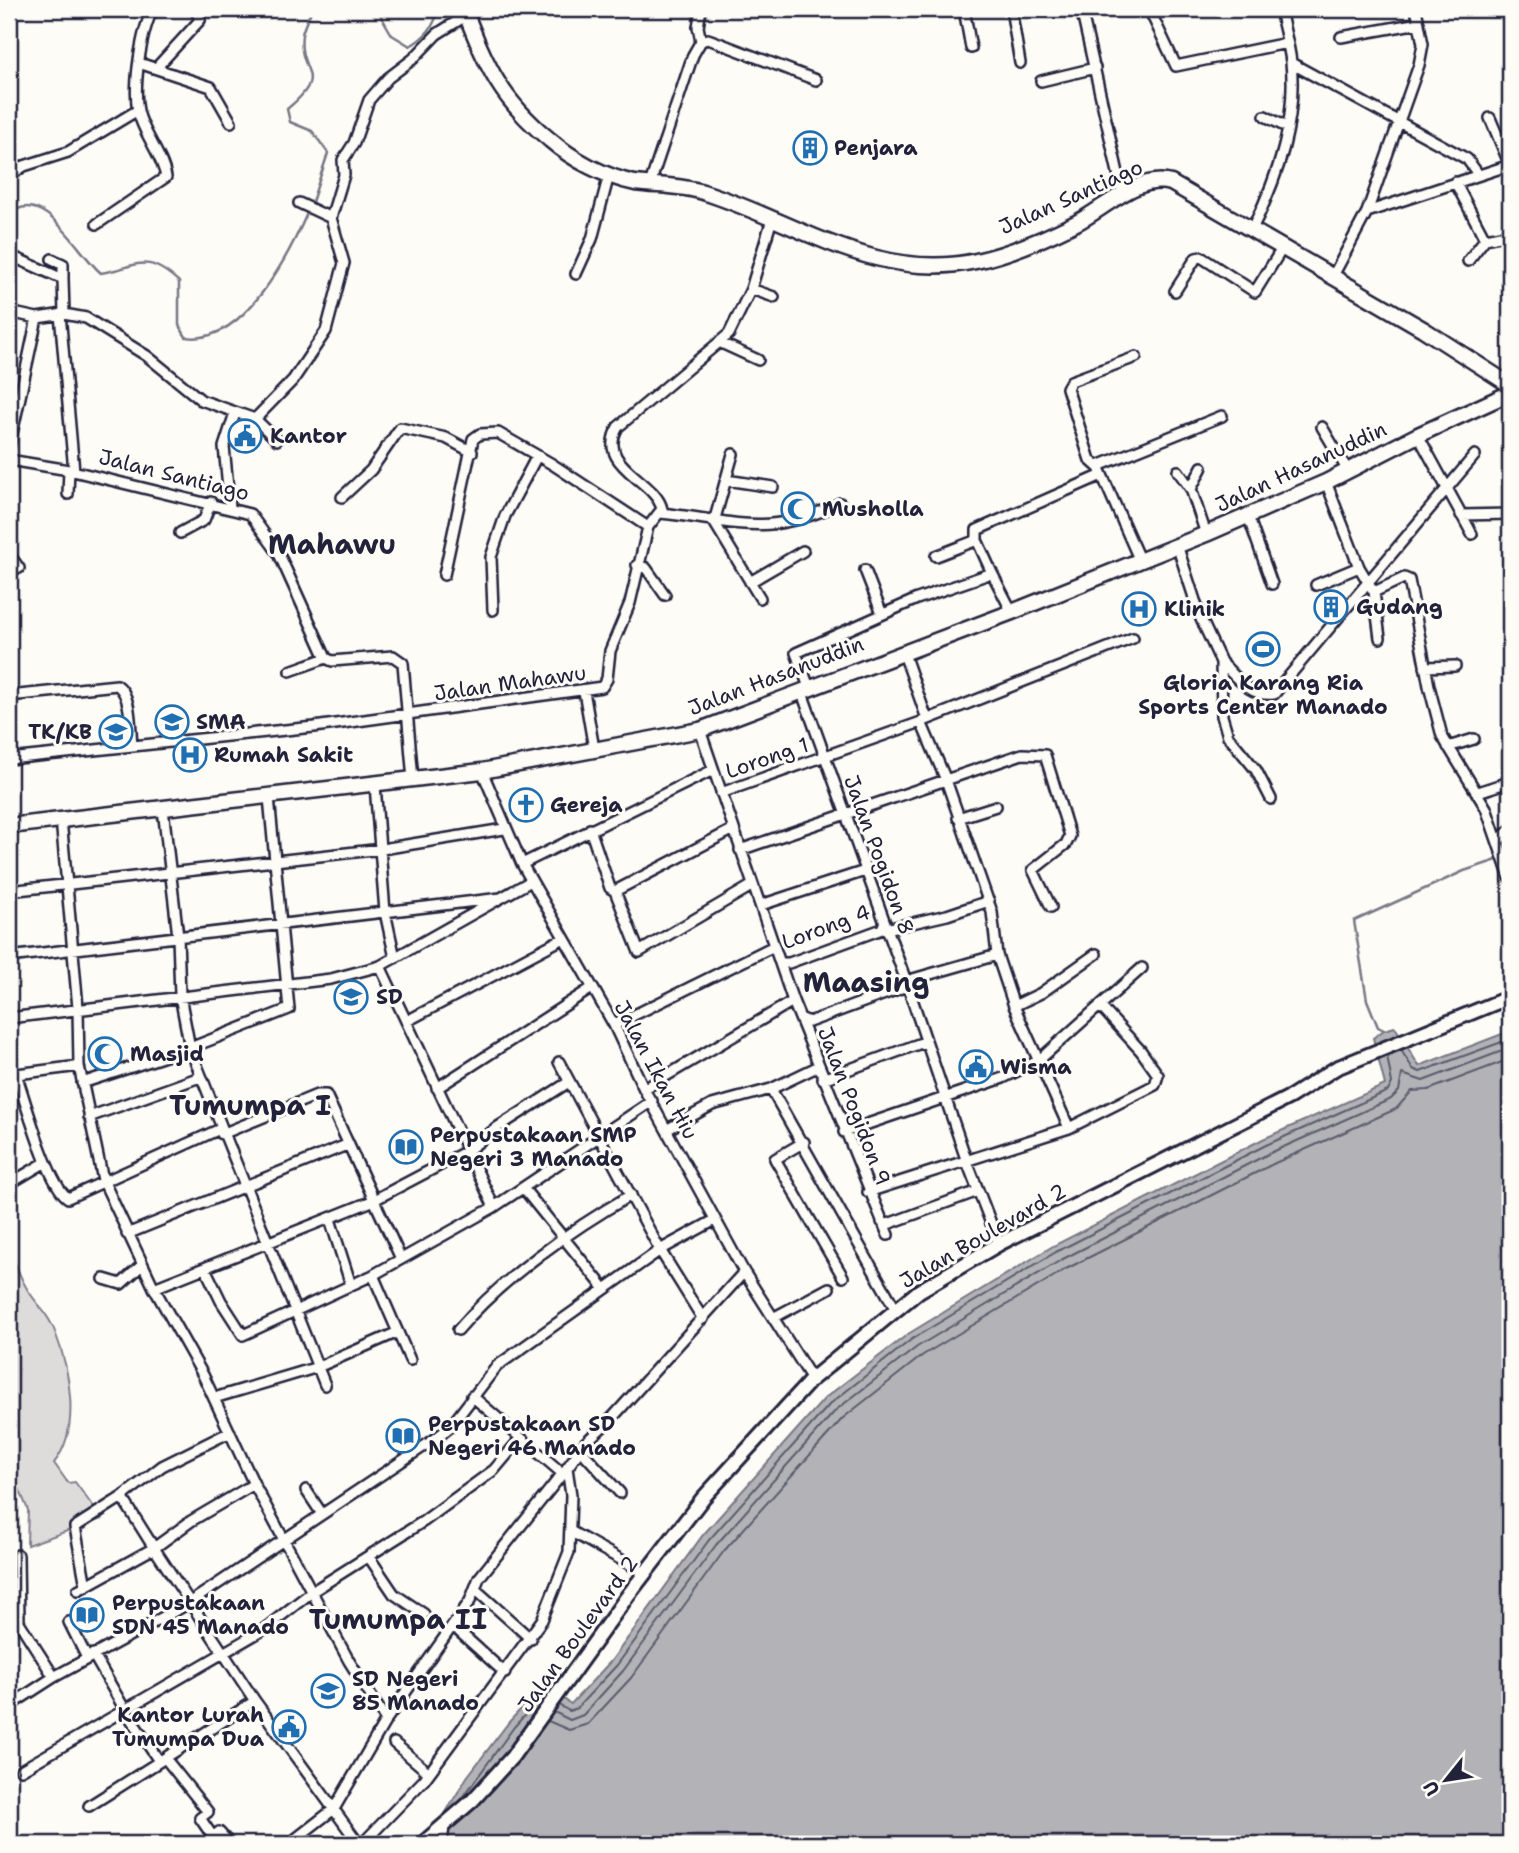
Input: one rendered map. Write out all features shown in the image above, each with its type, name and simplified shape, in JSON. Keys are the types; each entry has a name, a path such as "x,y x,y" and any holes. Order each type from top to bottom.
{"highway":[{"name":"Jalan Santiago","path":"466,12 490,74 503,94 551,141 609,175 703,192 868,258 955,264 978,260 1074,224 1122,195 1152,181 1171,183 1332,276 1510,385"},
{"name":"Jalan Hasanuddin","path":"9,826 482,771 700,730 804,688 1012,612 1206,534 1326,482 1418,435 1510,393"}],"main road":[{"name":"Jalan Boulevard 2","path":"422,1844 437,1840 444,1826 473,1800 512,1757 645,1573 703,1498 812,1378 919,1291 999,1244 1290,1097 1336,1068 1510,996"}],"street":[{"path":"97,224 166,177 138,110 139,63 145,31 153,9"},
{"path":"157,67 201,19 195,9"},
{"path":"701,9 698,27 701,41"},
{"path":"964,9 971,48"},
{"path":"1011,9 1020,63"},
{"path":"1081,9 1122,195"},
{"path":"1149,9 1176,66 1287,43"},
{"path":"1252,229 1278,174 1288,128 1291,63 1280,9"},
{"path":"1332,276 1367,212 1419,65 1423,44 1416,9"},
{"path":"255,419 293,380 327,331 345,263 331,218 344,175 343,160 354,143 369,100 388,78 466,12"},
{"path":"1341,37 1419,23"},
{"path":"701,41 719,43 816,80"},
{"path":"650,184 696,47 701,41"},
{"path":"139,63 157,67 214,89 230,122"},
{"path":"1291,63 1467,159 1478,174"},
{"path":"1041,81 1095,68"},
{"path":"9,176 24,166 68,152 138,110"},
{"path":"1265,116 1288,128"},
{"path":"1367,212 1510,165 1490,118"},
{"path":"576,274 592,239 609,175"},
{"path":"1455,182 1485,239"},
{"path":"306,206 331,218"},
{"path":"772,219 751,289 737,320 721,343 618,427 613,437 617,457 658,499 661,513 714,522 776,525 807,519 840,503"},
{"path":"1468,261 1485,239 1510,234"},
{"path":"1175,291 1196,258 1201,257 1255,292 1283,247"},
{"path":"9,256 41,272 63,279"},
{"path":"52,259 62,262 62,314 72,470 68,494"},
{"path":"751,289 774,297"},
{"path":"9,312 37,318 62,314 93,322 147,356 201,400 255,419 277,440"},
{"path":"9,448 37,318"},
{"path":"721,343 758,360"},
{"path":"1136,357 1067,385 1090,460 1100,470 1139,559"},
{"path":"229,507 224,447 235,413"},
{"path":"1012,612 977,540 976,532 1100,470 1222,416"},
{"path":"1322,427 1348,471"},
{"path":"342,497 371,470 400,428 446,438 472,452"},
{"path":"444,575 475,436 495,432 648,527"},
{"path":"1418,435 1472,534"},
{"path":"733,453 714,522 760,598"},
{"path":"1177,545 1201,619 1221,662 1248,690 1264,695 1274,694 1475,455"},
{"path":"493,610 491,557 505,516 537,456"},
{"name":"Jalan Santiago","path":"9,460 72,470 211,502 253,516 279,554 326,658"},
{"path":"1191,489 1202,467"},
{"path":"1178,471 1191,489 1206,534"},
{"path":"726,480 773,487"},
{"path":"1326,482 1359,567 1374,592 1380,638"},
{"path":"180,533 204,520 211,502"},
{"name":"Jalan Mahawu","path":"408,715 601,687 606,682 610,651 630,603 648,527 661,513"},
{"path":"1461,515 1510,514"},
{"path":"1248,516 1272,584"},
{"path":"936,556 977,540"},
{"path":"750,582 803,551"},
{"path":"9,554 19,568"},
{"path":"637,565 649,571 666,595"},
{"path":"1316,585 1359,567"},
{"path":"865,570 882,614 992,573"},
{"path":"1374,592 1404,578 1409,580 1425,667 1442,736 1478,792 1510,878"},
{"name":"Jalan Pogidon 8","path":"882,614 796,653 825,757 906,981 965,1158 999,1244"},
{"name":"Lorong 1","path":"721,793 924,720 1133,638"},
{"path":"903,651 924,720 989,901 998,944 997,955 1014,1006 1069,1128"},
{"path":"290,671 326,658 332,661 374,656 399,659 404,665 413,780"},
{"path":"1221,662 1222,716 1228,736 1256,771 1271,799"},
{"path":"1425,667 1455,666"},
{"path":"9,696 117,685 123,689 126,697 132,745"},
{"path":"584,691 594,749"},
{"path":"9,759 408,715"},
{"name":"Jalan Pogidon 9","path":"700,730 793,1001 888,1236"},
{"path":"1448,747 1474,739"},
{"path":"740,850 1022,754 1044,753 1070,836 1066,844 1033,870 1051,907"},
{"name":"Jalan Ikan Hiu","path":"482,771 505,829 531,881 614,1026 644,1089 715,1220 744,1272 812,1378"},
{"path":"522,863 713,771"},
{"path":"1478,792 1509,782"},
{"path":"375,785 385,912 395,958"},
{"path":"82,1083 190,1048 287,1012 290,1004 269,797"},
{"path":"958,818 996,806"},
{"path":"163,809 178,936 180,996 190,1048 266,1245 297,1311 325,1385"},
{"path":"61,819 78,1008 79,1066 103,1180 142,1265 214,1398 254,1484 349,1661 386,1720"},
{"path":"9,891 66,887 382,849 505,829"},
{"path":"590,830 610,888 615,891 639,951 753,885"},
{"path":"615,891 733,830"},
{"path":"1499,846 1510,830"},
{"path":"761,905 865,871"},
{"path":"9,1018 287,982 331,979 380,966 531,881"},
{"path":"9,957 282,922 501,898"},
{"name":"Lorong 4","path":"779,963 789,963 885,927 947,915 989,901"},
{"path":"407,1021 564,938"},
{"path":"614,1026 774,946"},
{"path":"1014,1006 1041,993 1096,954"},
{"path":"802,1019 809,1022 904,986 906,981 997,955"},
{"path":"380,966 494,1207"},
{"path":"844,1132 1003,1078 1038,1061 1142,968"},
{"path":"437,1088 592,988"},
{"path":"644,1089 793,1001"},
{"path":"868,1192 965,1158 1018,1146 1069,1128 1158,1081 1158,1075 1141,1051 1100,1006"},
{"path":"823,1079 925,1042"},
{"path":"558,1062 660,1250 702,1319"},
{"path":"79,1066 13,1074 47,1162 60,1191 68,1199 103,1180 221,1131 323,1094 330,1102 372,1201 401,1259"},
{"path":"668,1129 712,1105 771,1089 819,1066"},
{"path":"89,1118 200,1077"},
{"path":"154,1288 372,1201 467,1151 498,1127 569,1082"},
{"path":"771,1089 804,1142 862,1247 860,1250 896,1310"},
{"path":"205,1268 221,1301 243,1335 373,1275 494,1207 652,1101"},
{"path":"804,1142 775,1159 843,1277"},
{"path":"127,1234 349,1144"},
{"path":"9,1184 47,1162"},
{"path":"523,1188 605,1289"},
{"path":"882,1222 888,1224 978,1191"},
{"path":"458,1330 482,1303 563,1238 631,1195"},
{"path":"330,1219 351,1285"},
{"path":"9,1706 90,1656 189,1603 435,1439 450,1427 497,1366 660,1250 715,1220"},
{"path":"104,1279 121,1284 142,1265"},
{"path":"289,1844 334,1809 386,1720 453,1626 492,1560 580,1449 744,1272"},
{"path":"373,1275 410,1360"},
{"path":"773,1318 829,1288"},
{"path":"214,1398 318,1367 398,1332"},
{"path":"122,1497 223,1655 361,1844 429,1773 487,1692 531,1639 542,1620 567,1559 571,1486 565,1470 521,1438 472,1396"},
{"path":"230,1433 156,1470 122,1497 75,1527 82,1588 154,1548 191,1521 254,1484"},
{"path":"21,1770 263,1630 313,1591 369,1557 494,1470 521,1438"},
{"path":"580,1449 620,1493"},
{"path":"306,1490 322,1514"},
{"path":"570,1531 645,1573"},
{"path":"18,1555 19,1622 54,1677"},
{"path":"369,1557 394,1594 424,1614"},
{"path":"475,1589 531,1639"},
{"path":"69,1622 124,1710 162,1760 208,1812 200,1818 204,1825 213,1837 219,1832 230,1844"},
{"path":"453,1626 505,1673"},
{"path":"89,1806 255,1701"},
{"path":"394,1743 429,1773"}],"shaded area":[{"path":"9,1247 26,1287 52,1326 65,1364 70,1417 68,1434 54,1463 68,1483 75,1482 102,1519 27,1545 28,1510 13,1474 12,1451 9,1446"}],"water":[{"path":"1395,1027 1419,1066 1510,1031 1510,1844 427,1844 467,1777 509,1722 543,1685 571,1704 611,1661 703,1535 825,1398 908,1334 1053,1246 1263,1139 1385,1085 1373,1038 1384,1030"}],"waterway":[{"path":"311,205 328,153 312,131 290,122 287,109 300,97 310,80 302,48 302,35 312,9"},
{"path":"377,9 392,35 410,46 429,30 437,9"},
{"path":"9,215 22,208 35,208 47,215 60,225 101,273 140,264 157,266 167,272 179,282 179,325 186,337 207,336 226,327 245,313 276,273 308,211"},
{"path":"1384,1030 1378,1027 1367,1000 1354,921 1464,871 1500,859"}],"place":[{"name":"Penjara","path":"810,148"},
{"name":"Kantor","path":"245,436"},
{"name":"Musholla","path":"798,509"},
{"name":"Gudang","path":"1331,607"},
{"name":"Klinik","path":"1139,609"},
{"name":"Gloria Karang Ria Sports Center Manado","path":"1263,649"},
{"name":"SMA","path":"172,722"},
{"name":"TK/KB","path":"116,732"},
{"name":"Rumah Sakit","path":"190,755"},
{"name":"Gereja","path":"526,805"},
{"name":"SD","path":"351,997"},
{"name":"Masjid","path":"105,1054"},
{"name":"Wisma","path":"976,1067"},
{"name":"Perpustakaan SMP Negeri 3 Manado","path":"406,1147"},
{"name":"Perpustakaan SD Negeri 46 Manado","path":"403,1436"},
{"name":"Perpustakaan SDN 45 Manado","path":"87,1615"},
{"name":"SD Negeri 85 Manado","path":"328,1691"},
{"name":"Kantor Lurah Tumumpa Dua","path":"289,1727"}],"district":[{"name":"Mahawu","path":"332,544"},
{"name":"Maasing","path":"866,982"},
{"name":"Tumumpa I","path":"250,1105"},
{"name":"Tumumpa II","path":"398,1619"}]}
